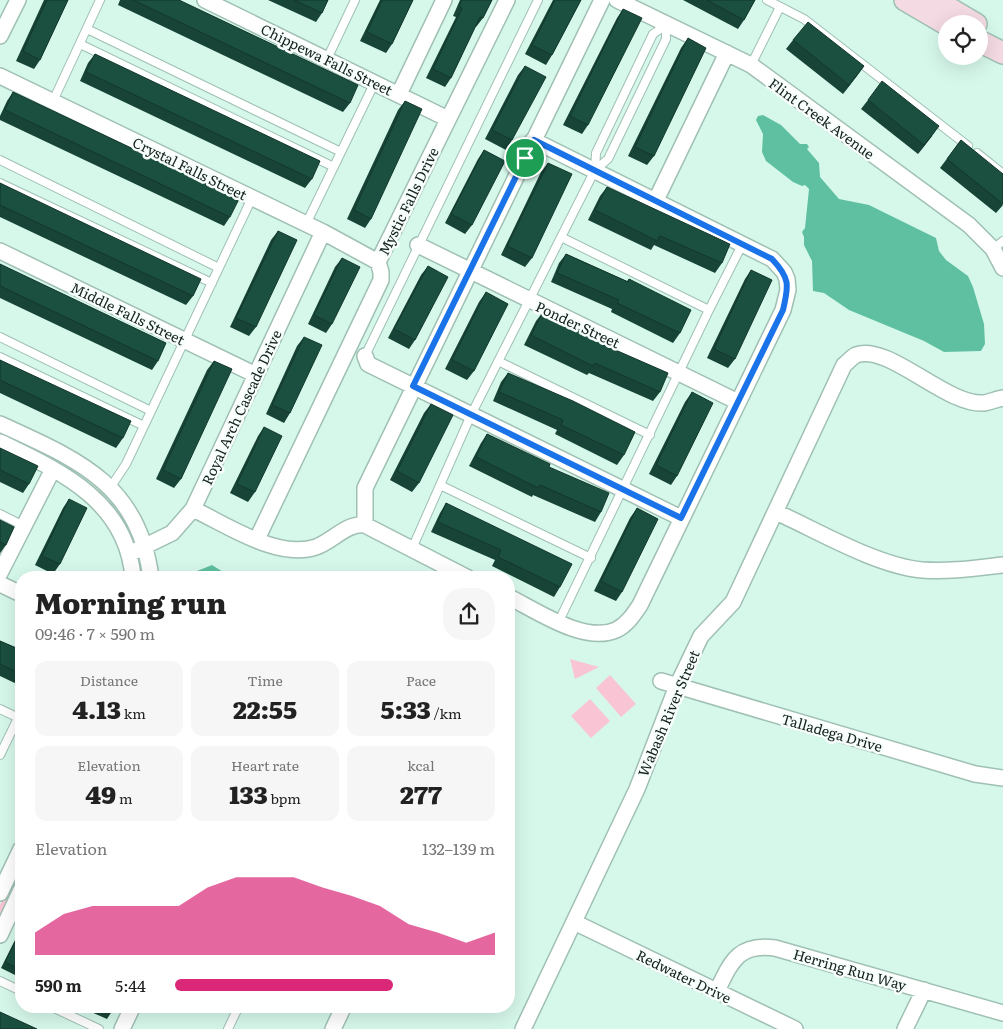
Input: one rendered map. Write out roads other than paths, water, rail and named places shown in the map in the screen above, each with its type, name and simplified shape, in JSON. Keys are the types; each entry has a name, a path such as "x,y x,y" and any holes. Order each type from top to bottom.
{"main road":[{"path":"905,0 938,19"},
{"path":"935,0 960,15"},
{"path":"988,30 1003,37"},
{"path":"988,44 1003,52"}],"street":[{"path":"0,36 18,0"},
{"name":"Chippewa Falls Street","path":"205,0 448,119"},
{"path":"399,94 444,0"},
{"name":"Mystic Falls Drive","path":"257,539 381,280 382,272 378,262 507,0"},
{"path":"365,525 365,488 602,0"},
{"name":"Flint Creek Avenue","path":"617,0 751,65 998,245 1003,268"},
{"path":"656,200 727,53"},
{"name":"Crystal Falls Street","path":"0,77 323,232 378,262"},
{"path":"515,600 579,632 592,634 611,632 629,620 640,605 783,310 788,290 784,272 772,259 534,140"},
{"name":"Royal Arch Cascade Drive","path":"129,554 172,533 193,509 323,232"},
{"name":"Ponder Street","path":"418,245 738,402"},
{"name":"Middle Falls Street","path":"0,251 256,375"},
{"name":"Wabash River Street","path":"523,1029 637,789 677,686 702,636 732,602 844,365 857,355 872,355 887,359 957,398 984,403 1003,398"},
{"path":"365,356 368,364 681,518"},
{"path":"0,424 82,464 101,478 134,521 145,546 150,571"},
{"path":"0,442 53,469 92,494 117,528 129,554 132,571"},
{"path":"0,573 53,469"},
{"path":"193,509 276,548 295,551 316,547 356,524 365,525 453,571"},
{"path":"776,512 885,562 920,570 955,571 1003,565"},
{"path":"0,584 15,591"},
{"name":"Talladega Drive","path":"661,681 975,774 1003,778"},
{"path":"0,893 15,862"},
{"path":"0,935 15,903"},
{"name":"Redwater Drive","path":"574,922 795,1029"},
{"name":"Herring Run Way","path":"716,991 734,958 746,950 761,946 775,948 1003,1013"},
{"path":"905,1029 924,990"},
{"path":"122,1029 130,1013"},
{"path":"333,1029 341,1013"}],"lane":[{"path":"53,101 100,0"},
{"path":"327,59 355,0"},
{"path":"365,356 538,0"},
{"path":"767,0 804,18 1003,174"},
{"path":"751,65 780,7"},
{"path":"594,170 608,159 666,39 666,25"},
{"path":"412,551 471,415 594,170 596,153 653,34 666,25"},
{"path":"87,29 341,152"},
{"path":"80,44 334,167"},
{"path":"170,88 177,73"},
{"path":"306,224 375,82"},
{"path":"254,128 262,114"},
{"path":"0,160 219,268"},
{"path":"0,183 212,282"},
{"path":"110,488 126,464 252,198"},
{"path":"561,237 709,310"},
{"path":"559,621 743,243"},
{"path":"0,337 151,412"},
{"path":"0,357 144,426"},
{"path":"498,361 650,435"},
{"path":"440,485 591,558"},
{"path":"0,514 24,526"},
{"path":"0,709 15,716"},
{"path":"0,755 15,726"},
{"path":"0,981 15,989"},
{"path":"65,1013 99,1029"},
{"path":"228,1029 236,1013"}]}
